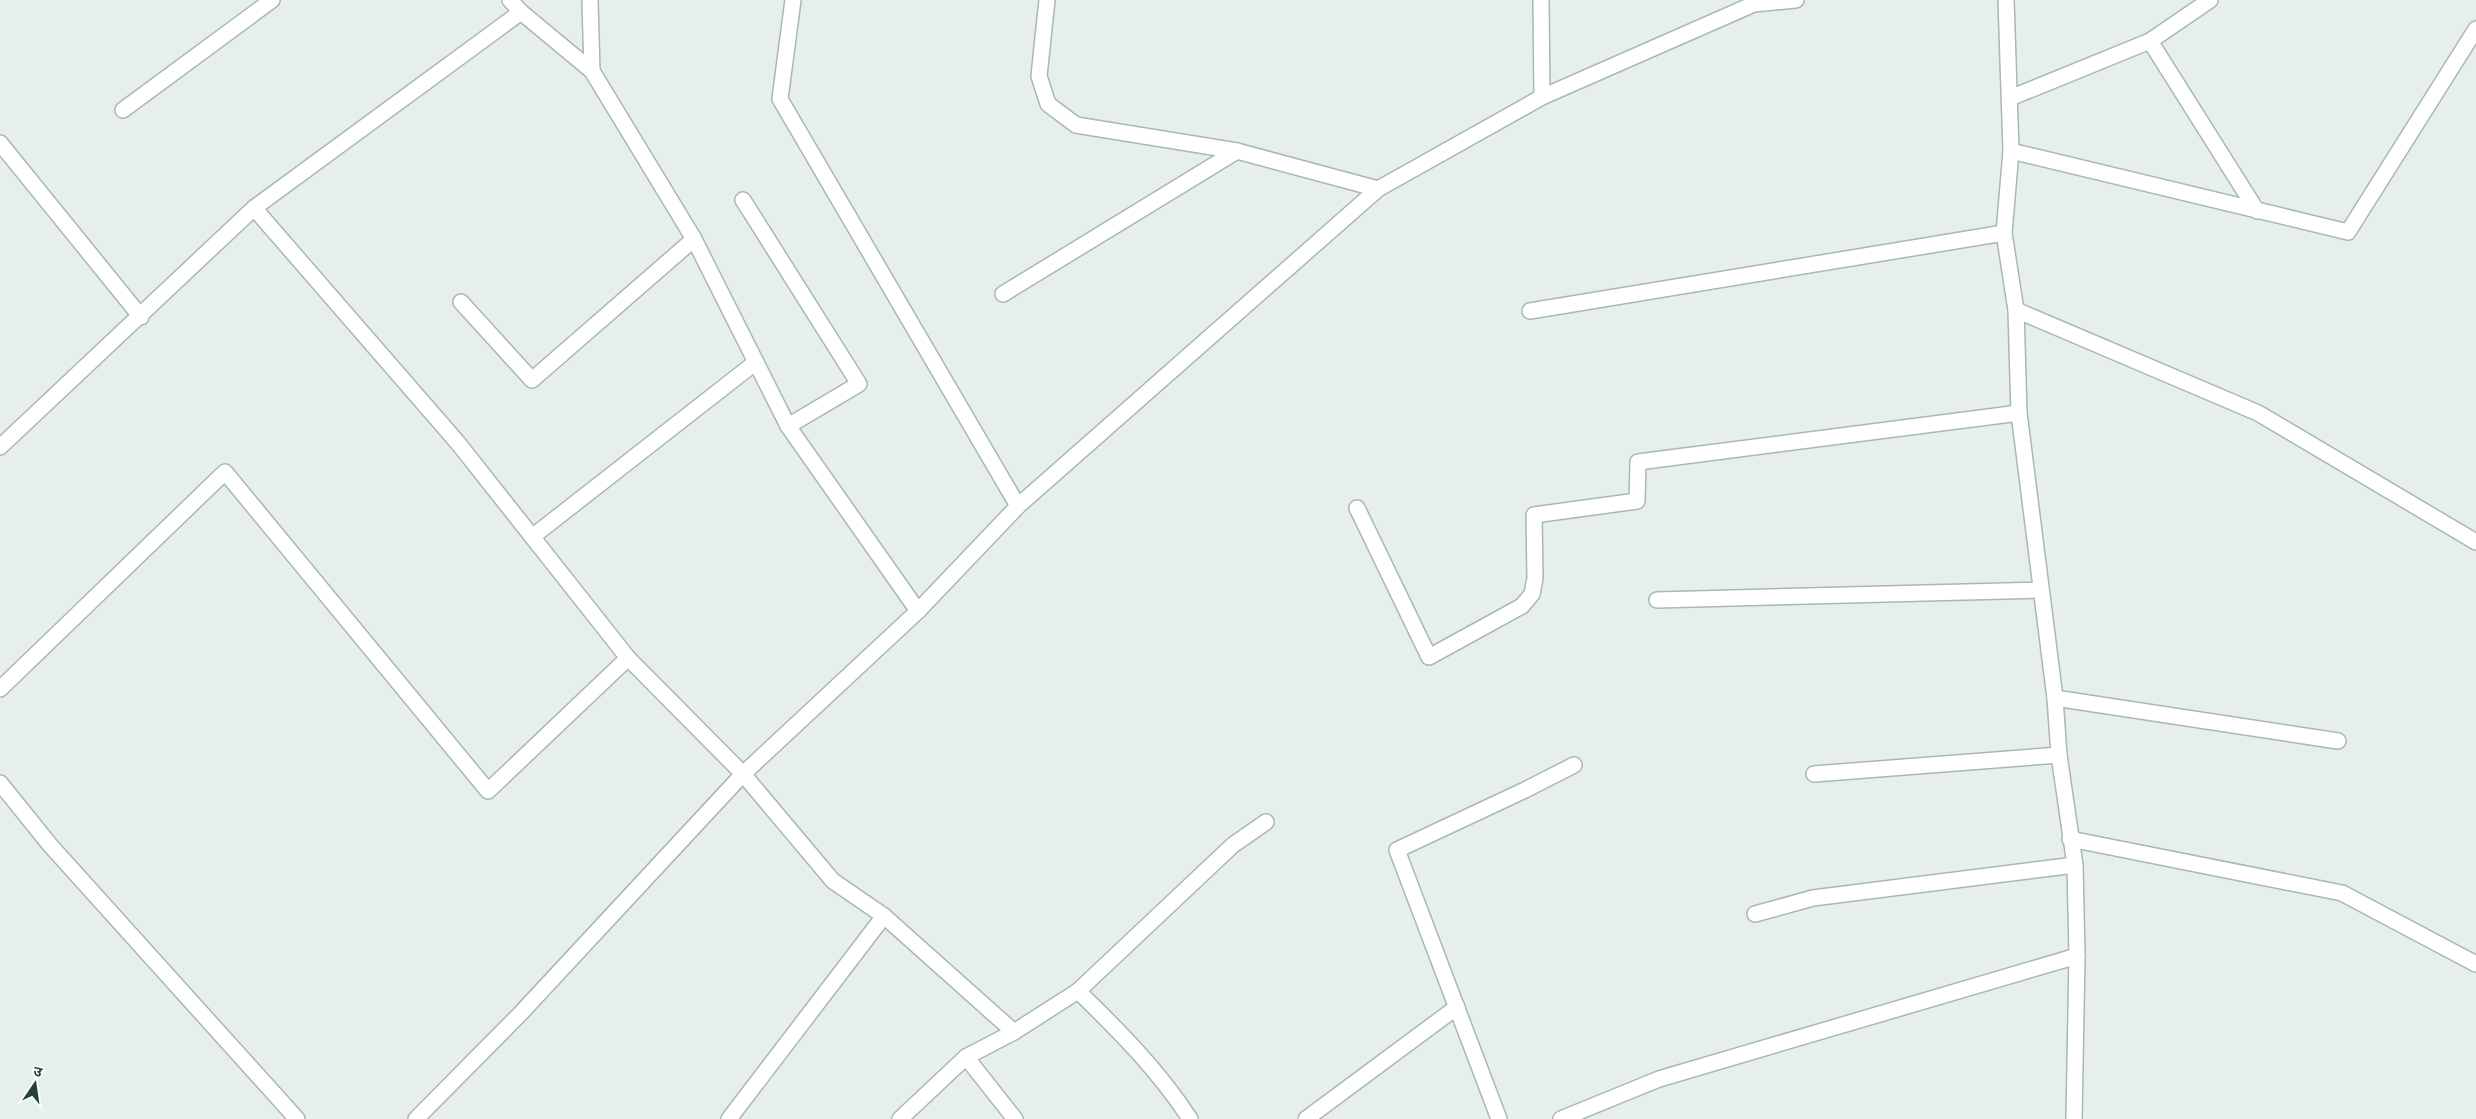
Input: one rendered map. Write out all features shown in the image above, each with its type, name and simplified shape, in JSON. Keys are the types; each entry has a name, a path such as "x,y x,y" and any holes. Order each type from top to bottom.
{"street":[{"path":"123,110 272,0"},
{"path":"510,0 521,12 592,71 694,239 788,426 918,611"},
{"path":"590,0 592,71"},
{"path":"793,0 780,99 1018,506"},
{"path":"1046,0 1039,76 1048,104 1076,125 1237,150 1378,189"},
{"path":"1541,0 1542,97"},
{"path":"416,1119 520,1014 744,774 918,611 1018,506 1378,189 1542,97 1754,4 1796,0"},
{"path":"2006,0 2011,151 2004,233 2016,310 2019,413 2055,698 2059,755 2074,865 2076,956 2074,1119"},
{"path":"2010,98 2150,41 2210,0"},
{"path":"0,448 254,208 521,12"},
{"path":"2011,151 2348,232 2476,29"},
{"path":"2150,41 2257,211"},
{"path":"0,143 141,316"},
{"path":"1003,294 1237,150"},
{"path":"743,200 859,384 788,426"},
{"path":"254,208 458,443 628,658 744,774 833,881 884,916 1014,1032"},
{"path":"1530,311 2004,233"},
{"path":"461,302 532,380 694,239"},
{"path":"2016,310 2258,413 2476,542"},
{"path":"532,537 756,362"},
{"path":"1357,508 1429,657 1522,606 1532,594 1535,578 1534,515 1637,501 1638,462 2019,413"},
{"path":"0,689 225,472 488,791 628,658"},
{"path":"1657,600 2041,590"},
{"path":"2055,698 2338,741"},
{"path":"1814,774 2059,755"},
{"path":"1499,1119 1397,850 1574,765"},
{"path":"0,783 50,845 297,1119"},
{"path":"900,1119 966,1058 1014,1032 1078,991 1233,845 1266,822"},
{"path":"2070,839 2342,893 2476,964"},
{"path":"1755,914 1813,898 2074,865"},
{"path":"729,1119 884,916"},
{"path":"1561,1119 1659,1079 2076,956"},
{"path":"1078,991 1140,1053 1174,1094 1190,1119"},
{"path":"1306,1119 1457,1007"},
{"path":"966,1058 1015,1119"}]}
